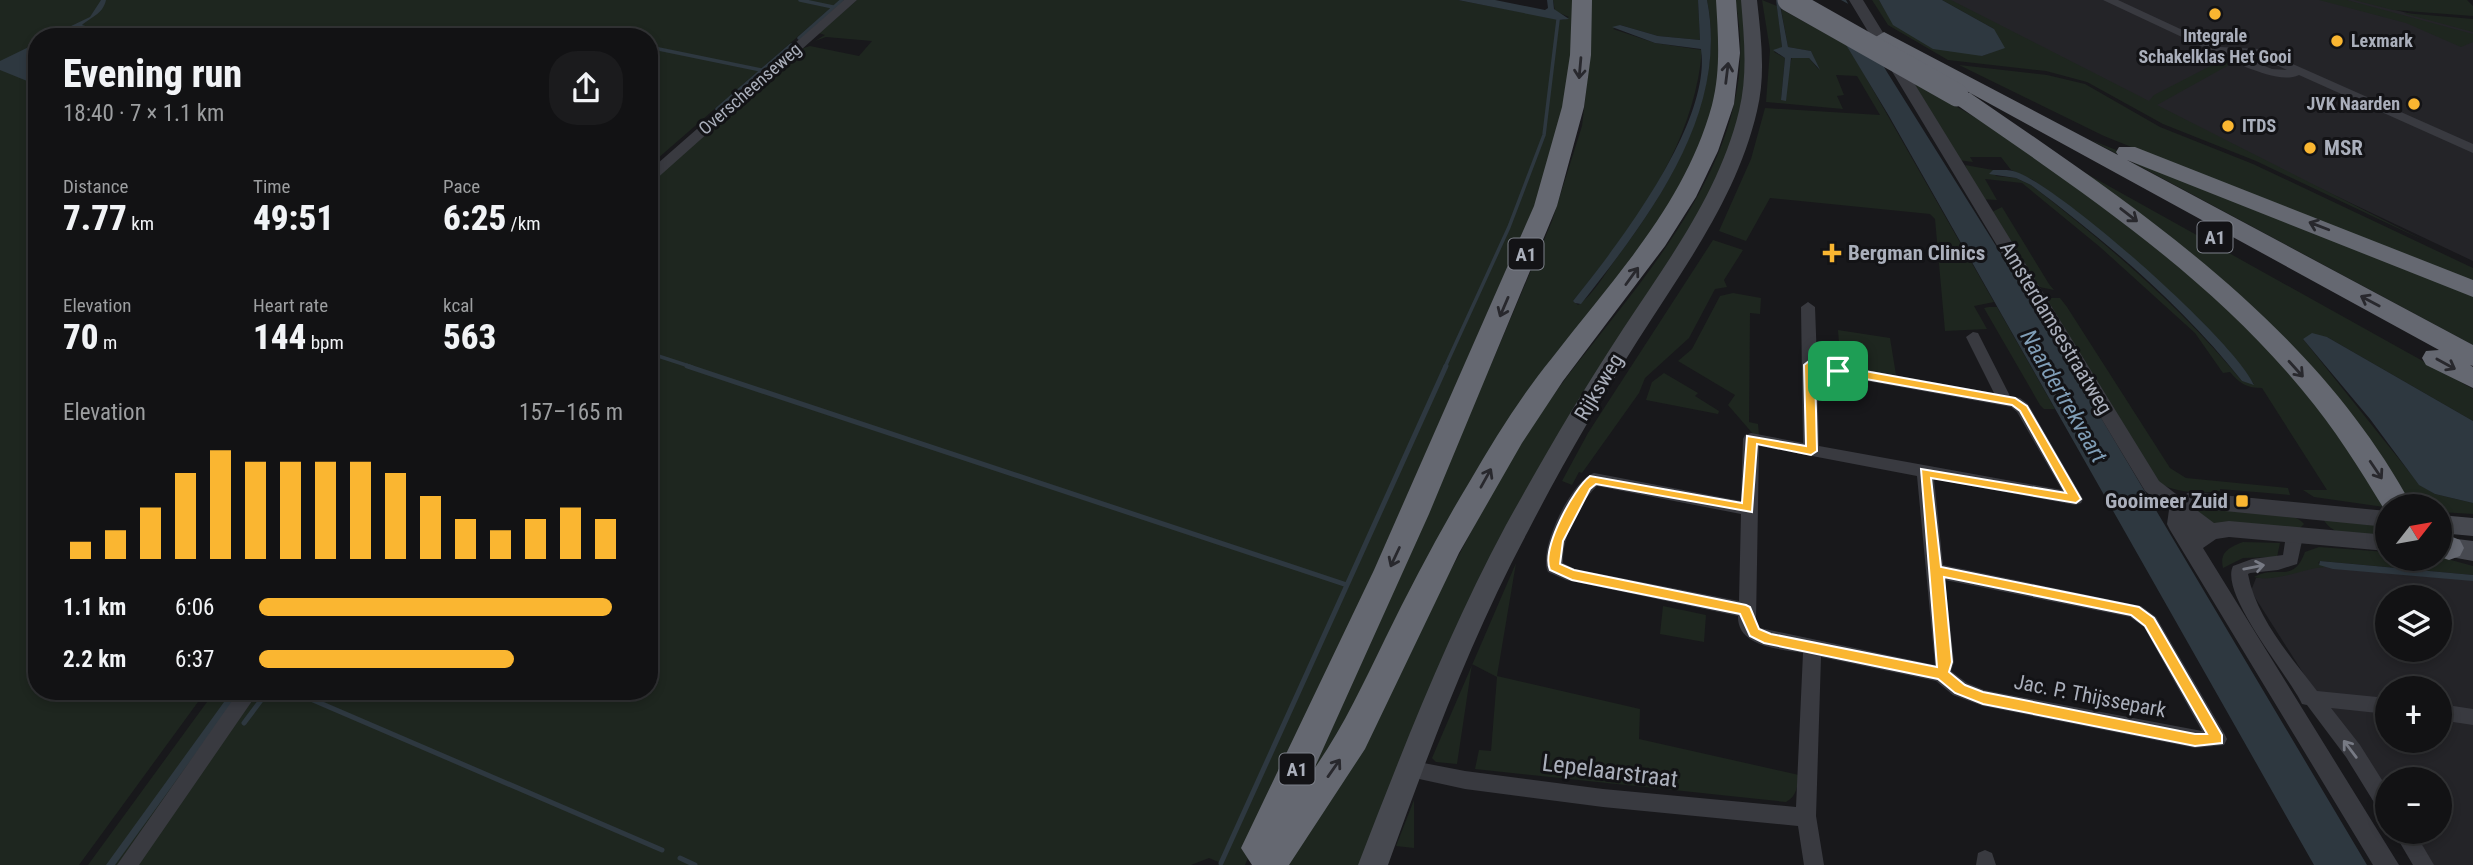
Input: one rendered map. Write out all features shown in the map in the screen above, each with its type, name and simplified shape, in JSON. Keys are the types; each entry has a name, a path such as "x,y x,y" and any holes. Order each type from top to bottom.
{"highway":[{"name":"A1","path":"1250,865 1423,495 1550,196 1569,136 1579,86 1583,40 1581,0"},
{"name":"A1","path":"1270,865 1286,833 1346,751 1441,561 1496,460 1559,367 1629,281 1687,195 1710,143 1723,99 1730,37 1726,0"},
{"name":"A1","path":"1789,0 1972,88 2473,357"},
{"name":"A1","path":"1816,0 2473,379"},
{"name":"A1","path":"1972,88 2473,289"},
{"name":"A1","path":"1972,88 2168,245 2234,303 2329,407 2390,494"}],"main road":[{"name":"Rijksweg","path":"1373,865 1408,769 1465,629 1542,482 1604,376 1698,233 1726,185 1743,137 1753,78 1755,38 1749,0"},
{"path":"2452,540 2473,527"}],"street":[{"name":"Overscheenseweg","path":"658,169 851,0"},
{"name":"Amsterdamsestraatweg","path":"1856,0 2152,486 2210,532"},
{"path":"2109,0 2220,50 2255,51 2473,149"},
{"path":"1808,307 1811,451"},
{"path":"1973,337 2004,398"},
{"path":"1748,509 1594,479 1585,486 1557,541 1554,567 1572,575 1746,610 1751,439 2076,499 2024,408 2004,398 1809,365"},
{"path":"1925,472 1945,662 1941,674"},
{"path":"2375,518 2190,500 2179,508 2176,524 2387,865"},
{"path":"2309,511 2324,537"},
{"path":"2199,561 2201,541 2210,532 2229,529 2375,542"},
{"path":"2289,534 2294,541 2291,559 2278,565 2246,566 2239,571 2238,578 2247,601 2309,698 2353,751 2375,787"},
{"name":"Jac. P. Thijssepark","path":"1746,610 1748,623 1754,633 1812,650 1941,674 1960,689 1983,698 2195,740 2217,739 2150,622 2135,611 1937,571"},
{"path":"1812,650 1806,816 1814,865"},
{"path":"2309,698 2375,705"},
{"path":"127,865 244,700"},
{"path":"2452,714 2473,717"},
{"name":"Lepelaarstraat","path":"1408,769 1465,780 1603,797 1787,817 1806,816"},
{"path":"2411,844 2424,865"}],"shaded area":[{"path":"0,0 840,0 658,158 658,28 28,28 28,700 199,700 79,865 0,865"},
{"path":"857,0 1458,0 1563,20 1569,17 1555,11 1553,0 1574,0 1572,75 1549,173 1245,865 1217,865 1221,863 1209,858 1191,865 136,865 252,700 658,700 658,173 801,49 810,46 859,56 872,41 826,37 815,41 825,35 819,33"},
{"path":"1590,0 1698,0 1700,40 1658,36 1620,25 1613,29 1655,43 1702,50 1697,86 1673,153 1638,215 1573,301 1578,305 1593,290 1636,232 1673,171 1689,138 1701,105 1708,70 1711,35 1707,0 1719,0 1718,98 1679,194 1596,311 1352,726 1256,865 1493,360 1552,221 1582,126 1591,49"},
{"path":"1735,0 1744,0 1749,32 1743,111 1712,193 1618,340 1359,865 1275,865 1432,602 1509,462 1561,385 1666,248 1694,202 1718,154 1734,105 1740,53"},
{"path":"1762,0 1777,6 1782,47 1774,52 1785,58 1781,100 1792,57 1809,58 1819,70 1811,51 1788,47 1781,9 1848,46 1994,302 1974,306 1987,329 1945,331 1935,219 1930,214 1770,198 1746,241 1719,231 1751,159 1765,108 1880,115 1857,76 1836,75 1844,95 1837,96 1843,109 1766,102 1770,50"},
{"path":"1872,0 1879,0 1894,25 1982,56 1990,53 1994,29 1942,0 1951,0 2149,101 2154,95 2228,57 2236,61 2157,105 2425,241 2256,161 2163,124 2087,82 2046,71 1948,60 1888,25"},
{"path":"1949,0 2357,0 2473,30 2473,261 2237,149"},
{"path":"2319,0 2347,0 2473,34 2473,42 2461,47 2406,23"},
{"path":"2354,0 2467,0 2473,6 2473,16 2393,10"},
{"path":"2404,13 2473,19 2473,32 2406,14"},
{"path":"1959,65 2047,75 2085,84 2160,127 2253,164 2473,268 2473,284 2104,136"},
{"path":"1906,78 1994,128 2099,197 2254,332 2323,410 2376,494 2375,506 2314,497 2303,490 2327,490 2262,388 2244,384 2230,372 2223,373 2195,333 2100,247 2022,183 1985,179 1997,200 1981,199 1965,165 1993,170 1996,176 2016,178 2031,185 2142,277 2194,327 2242,381 2254,384 2196,318 2148,272 2057,197 2033,180 2011,170 2001,157 1970,157 1973,162 1958,160"},
{"path":"2091,140 2473,291 2473,345"},
{"path":"2071,165 2473,389 2473,421 2327,337 2303,339 2419,484 2435,494 2397,494 2344,419"},
{"path":"2002,207 2054,290 2035,286 1990,213"},
{"path":"1713,240 1743,250 1724,280 1727,287 1715,289 1689,338 1645,378 1639,393 1572,485 1562,481 1588,433"},
{"path":"1733,293 1761,298 1760,314 1750,313 1749,422 1758,424 1759,435 1754,435 1728,405 1735,395 1678,361 1692,349 1720,296"},
{"path":"2060,298 2067,307 2170,468 2186,478 2288,488 2290,495 2220,489 2212,492 2189,492 2159,483 2044,300"},
{"path":"1997,307 2055,409 2044,409 2040,405 1984,308"},
{"path":"1838,330 1890,338 1896,375 1841,366"},
{"path":"1664,373 1698,393 1695,396 1719,411 1718,414 1646,400 1652,382"},
{"path":"2452,498 2473,503 2473,514 2452,513"},
{"path":"2193,506 2269,511 2296,518 2304,524 2298,530 2212,523 2187,509"},
{"path":"2322,517 2375,522 2375,538 2342,534"},
{"path":"2243,542 2280,543 2277,557 2243,558 2223,568 2224,554"},
{"path":"2319,547 2375,551 2375,566 2320,561 2318,563 2326,567 2281,577 2254,577 2270,572 2290,571 2300,562 2305,552"},
{"path":"2452,560 2473,566 2473,575 2429,571 2452,571"},
{"path":"1516,563 1497,676 1640,709 1639,739 1799,775 1796,791 1786,802 1475,769 1479,750 1491,751 1497,677 1472,664"},
{"path":"2315,564 2473,579 2473,865 2427,865 2413,844 2452,844 2452,767 2375,767 2375,786 2251,591 2256,578 2289,574"},
{"path":"1663,606 1706,615 1704,642 1660,634"},
{"path":"1472,666 1457,764 1436,762 1432,758"},
{"path":"208,700 240,700 121,865 88,865"},
{"path":"1414,800 1414,848 1396,846"}],"water":[{"path":"101,0 106,0 102,9 82,25 92,28 67,28 90,17"},
{"path":"1458,0 1495,0 1545,10 1548,8 1547,0 1553,0 1554,9 1569,19 1558,20"},
{"path":"1698,0 1707,0 1711,43 1706,84 1695,125 1677,164 1632,237 1581,304 1575,303 1573,301 1614,248 1658,182 1692,112 1701,79 1701,49 1655,43 1612,27 1620,25 1658,36 1700,40"},
{"path":"1776,0 1779,0 1788,47 1811,51 1820,70 1809,58 1791,58 1786,101 1781,100 1785,58 1773,50 1782,47"},
{"name":"Naardertrekvaart","path":"1819,0 1846,0 1887,72 2050,332 2367,865 2314,865 1889,116"},
{"path":"1879,0 1942,0 1994,29 2005,48 1982,56 1933,49 1893,25"},
{"path":"28,47 28,81 0,70 0,61"},
{"path":"1993,170 2016,172 2042,186 2109,237 2147,269 2215,335 2254,385 2242,381 2195,326 2143,276 2088,229 2031,185 2016,178 1989,174"},
{"path":"2312,333 2327,337 2473,421 2473,503 2452,498 2452,494 2435,494 2419,485 2370,419 2303,339"},
{"path":"2320,561 2375,566 2375,571 2429,571 2473,575 2473,581 2333,569 2319,565"},
{"path":"225,700 234,700 115,865 106,865"}],"pier":[{"path":"1816,0 1841,0 1854,7 1872,36 1839,40"}],"waterway":[{"path":"800,0 833,7"},
{"path":"799,38 842,0"},
{"path":"1445,367 1509,227 1544,135 1558,20"},
{"path":"717,109 791,45"},
{"path":"658,49 761,70"},
{"path":"658,356 692,367"},
{"path":"687,366 1347,585"},
{"path":"1347,585 1446,366"},
{"path":"1221,863 1347,585"},
{"path":"244,723 261,700"},
{"path":"313,700 662,850"},
{"path":"680,858 695,865"}],"place":[{"name":"Integrale Schakelklas Het Gooi","path":"2215,14"},
{"name":"Lexmark","path":"2337,41"},
{"name":"JVK Naarden","path":"2414,104"},
{"name":"ITDS","path":"2228,126"},
{"name":"MSR","path":"2310,148"},
{"name":"Bergman Clinics","path":"1832,253"},
{"name":"Gooimeer Zuid","path":"2242,501"}],"route":[{"path":"1838,371 1809,365 1811,451 1751,439 1748,509 1594,479 1585,486 1557,541 1554,567 1572,575 1746,610 1748,623 1754,633 1769,639 1812,650 1941,674 1945,662 1937,571 2135,611 2150,622 2217,739 2195,740 1983,698 1960,689 1941,674 1945,662 1925,472 2076,499 2024,408 2015,402 1838,371"}]}
